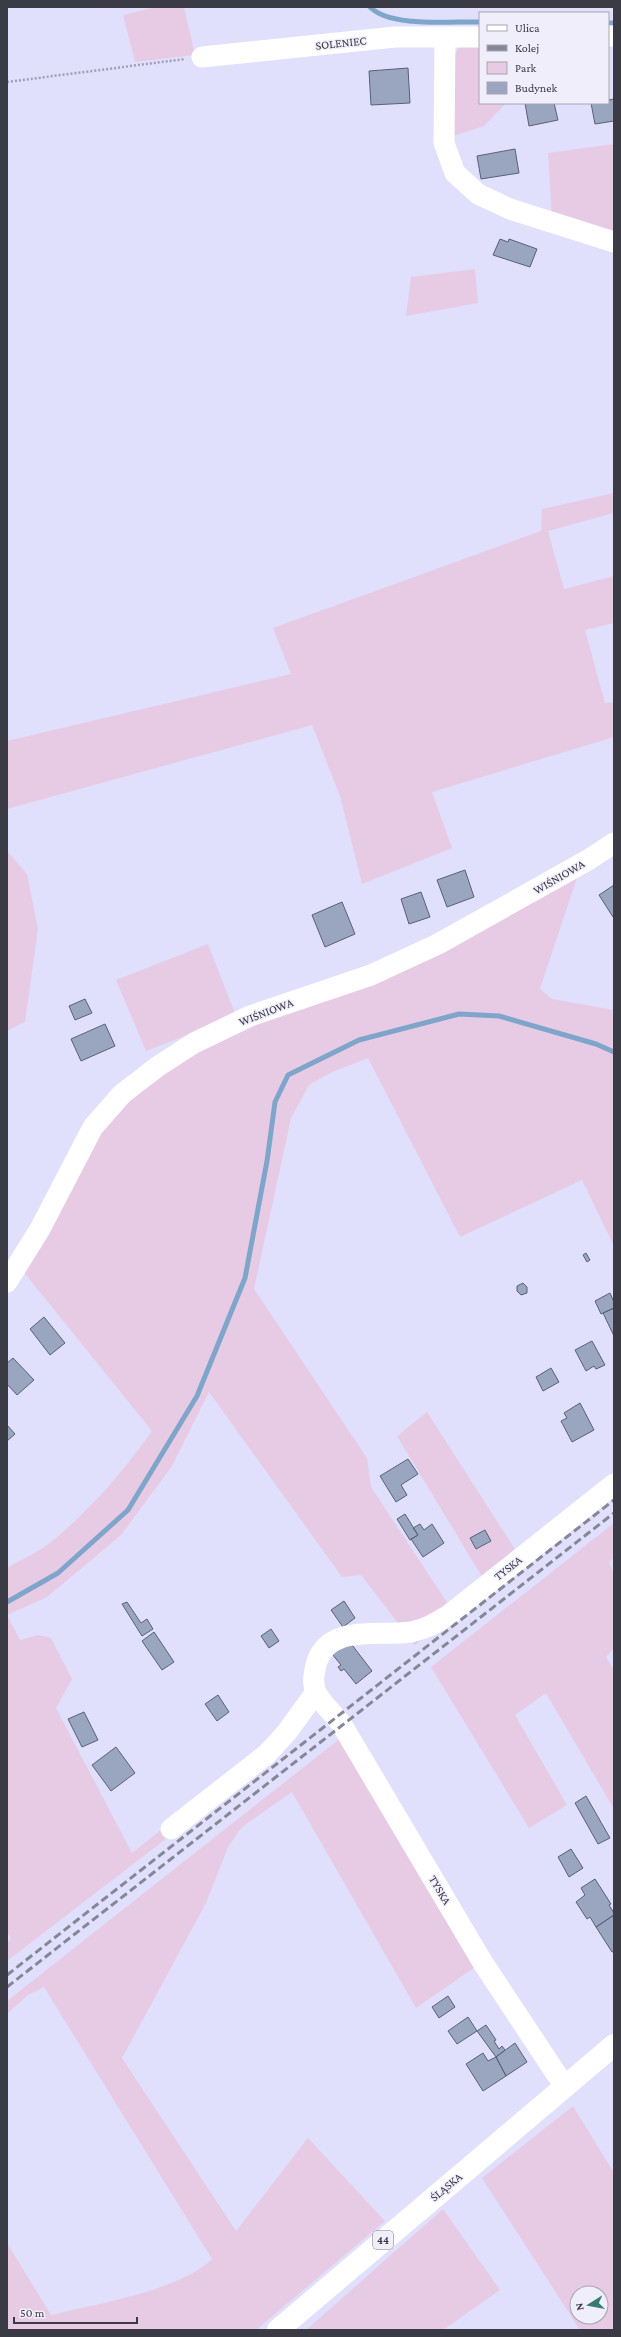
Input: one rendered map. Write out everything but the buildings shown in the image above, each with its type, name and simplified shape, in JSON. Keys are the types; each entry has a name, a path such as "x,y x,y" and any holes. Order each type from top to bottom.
{"main road":[{"name":"ŚLĄSKA","path":"278,2330 614,2045"}],"street":[{"name":"SOLENIEC","path":"202,57 395,37 479,37"},
{"path":"445,37 444,142 455,173 478,194 510,209 614,242"},
{"name":"WIŚNIOWA","path":"7,1282 40,1229 93,1127 122,1094 157,1067 194,1043 250,1016 371,975 438,944 582,864 614,843"},
{"name":"TYSKA","path":"565,2087 483,1962 342,1725 316,1692 313,1675 322,1651 330,1643 353,1634 392,1634 430,1627 449,1615 614,1484"},
{"path":"170,1829 267,1754 288,1732 316,1692"}],"path":[{"path":"7,82 202,57"}],"green space":[{"path":"157,7 184,7 195,55 135,62 123,15"},
{"path":"479,44 479,104 505,104 484,126 453,136 452,59 460,45"},
{"path":"614,144 614,237 552,218 548,153"},
{"path":"475,269 478,303 406,316 411,277"},
{"path":"614,493 614,513 548,531 564,589 614,576 614,623 585,630 605,703 614,702 614,737 432,792 452,848 362,884 340,796 312,725 7,809 7,741 291,674 273,628 541,531 542,509"},
{"path":"7,851 27,874 38,929 25,1022 7,1031"},
{"path":"575,873 576,881 540,989 552,999 614,1010 614,1246 582,1180 460,1237 368,1058 330,1073 309,1085 291,1118 254,1289 367,1458 371,1487 450,1607 452,1616 415,1645 361,1575 342,1577 209,1392 172,1466 121,1535 47,1597 7,1615 7,1568 47,1545 76,1520 104,1492 152,1431 22,1270 103,1124 155,1073"},
{"path":"208,944 236,1016 146,1051 116,980"},
{"path":"427,1412 518,1554 484,1580 397,1436"},
{"path":"614,1523 614,1558 609,1562 614,1574 614,1648 606,1657 614,1670 614,1809 546,1693 515,1715 567,1805 529,1828 431,1667"},
{"path":"7,1615 20,1640 38,1635 51,1638 72,1679 56,1708 132,1853 166,1826 171,1835 7,1961 7,1943 11,1939 7,1931"},
{"path":"342,1737 478,1965 416,2008 292,1792 242,1827 228,1847 206,1903 122,2058 236,2231 308,2138 385,2221 256,2330 7,2330 7,2243 51,2315 113,2301 158,2288 179,2280 197,2270 212,2259 44,1987 28,1995 7,2014 7,2001"},
{"path":"573,2106 614,2173 614,2330 580,2330 577,2325 609,2325 609,2285 569,2285 569,2313 482,2178"},
{"path":"443,2209 500,2290 443,2330 306,2330"}],"waterway":[{"path":"370,7 380,14 407,21 479,22"},
{"path":"609,23 614,23"},
{"path":"7,1602 58,1573 128,1510 197,1396 245,1278 267,1161 275,1102 288,1075 359,1040 459,1014 499,1016 596,1044 614,1052"}],"railway":[{"path":"7,1975 614,1500"},
{"path":"7,1987 614,1513"}]}
